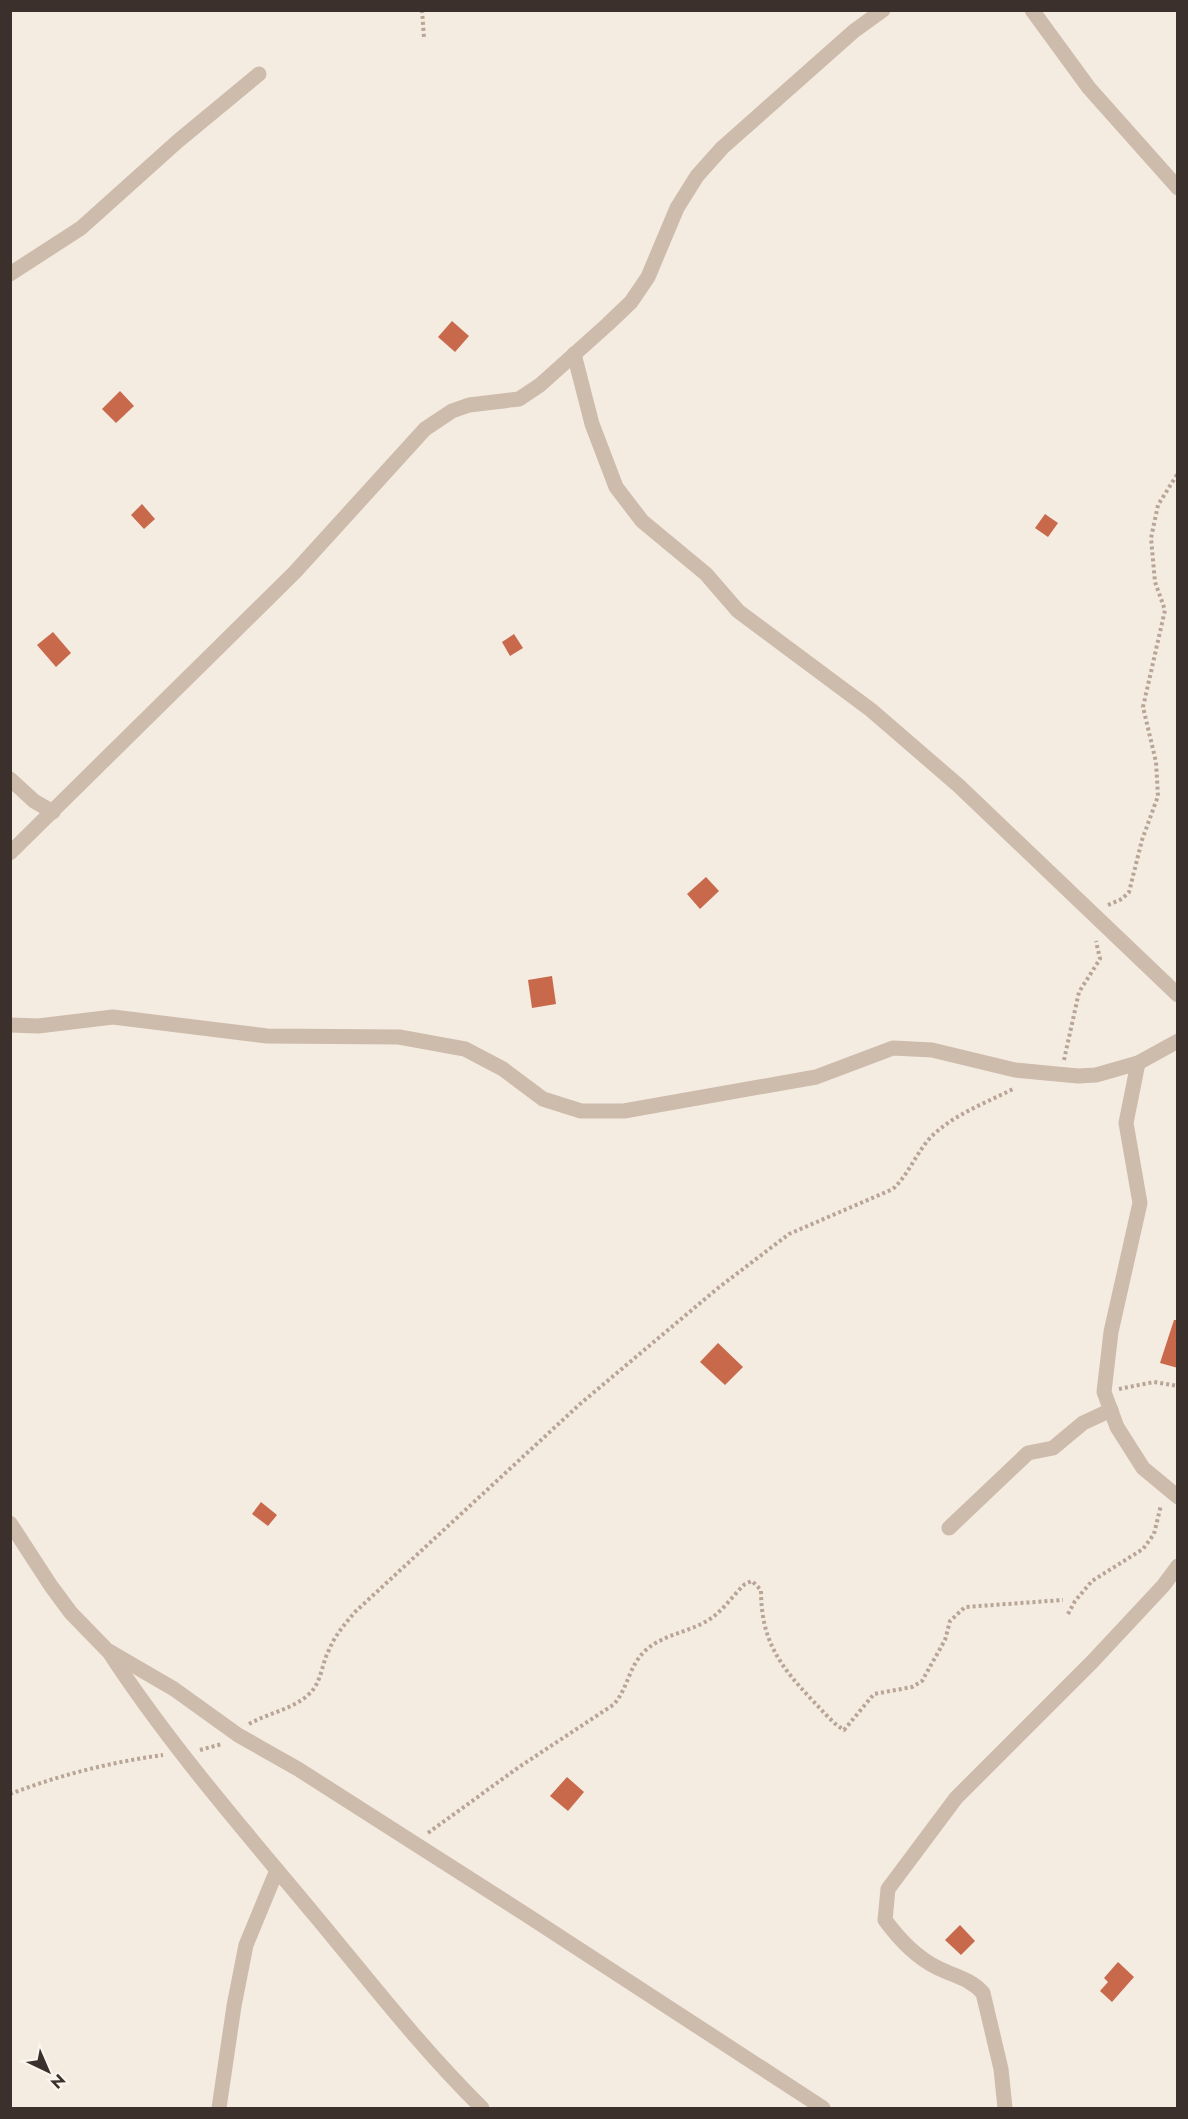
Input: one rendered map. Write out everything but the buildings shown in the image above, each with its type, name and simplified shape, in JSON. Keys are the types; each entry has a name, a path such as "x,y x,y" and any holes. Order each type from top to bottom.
{"street":[{"path":"1032,10 1089,88 1178,188"},
{"path":"10,854 295,572 426,429 452,411 469,405 519,399 540,385 631,302 648,277 677,208 698,176 722,148 877,12"},
{"path":"10,274 81,228 178,141 259,74"},
{"path":"574,354 592,424 616,487 642,521 706,574 738,610 871,710 959,786 1098,916 1178,995"},
{"path":"10,779 34,801 53,812"},
{"path":"10,1025 38,1026 113,1017 267,1036 399,1037 465,1049 503,1069 543,1099 581,1111 624,1111 816,1077 893,1048 932,1050 1042,1074 1096,1075 1138,1063 1178,1041"},
{"path":"1138,1063 1126,1123 1140,1203 1111,1332 1104,1392 1117,1427 1143,1468 1172,1492"},
{"path":"949,1528 1028,1453 1053,1448 1083,1423 1110,1410"},
{"path":"10,1522 71,1613 107,1650 183,1752 277,1870 445,2072 482,2109"},
{"path":"1005,2109 1001,2069 983,1993 975,1983 935,1967 899,1940 885,1920 888,1889 956,1798 1092,1662 1163,1586 1178,1566"},
{"path":"107,1650 174,1689 238,1734 421,1847 823,2109"},
{"path":"219,2109 246,1945 277,1870"}],"path":[{"path":"422,10 424,38"},
{"path":"1060,1075 1079,992 1100,958 1094,927 1098,916 1107,905 1122,899 1129,892 1136,861 1158,796 1156,762 1143,707 1165,610 1155,582 1151,538 1158,505 1178,473"},
{"path":"10,1794 37,1783 132,1759 219,1745 238,1734 250,1723 296,1704 310,1694 320,1680 327,1652 336,1635 356,1612 580,1404 693,1312 718,1288 789,1234 893,1189 906,1176 916,1156 933,1135 957,1117 1042,1074"},
{"path":"1104,1392 1154,1382 1178,1386"},
{"path":"1068,1614 1075,1601 1092,1581 1143,1549 1154,1534 1172,1492"},
{"path":"421,1847 432,1829 613,1705 622,1693 626,1678 648,1648 668,1636 706,1622 745,1584 752,1581 760,1590 763,1627 785,1671 844,1730 874,1694 912,1687 922,1681 945,1640 950,1621 966,1607 1063,1600"}]}
